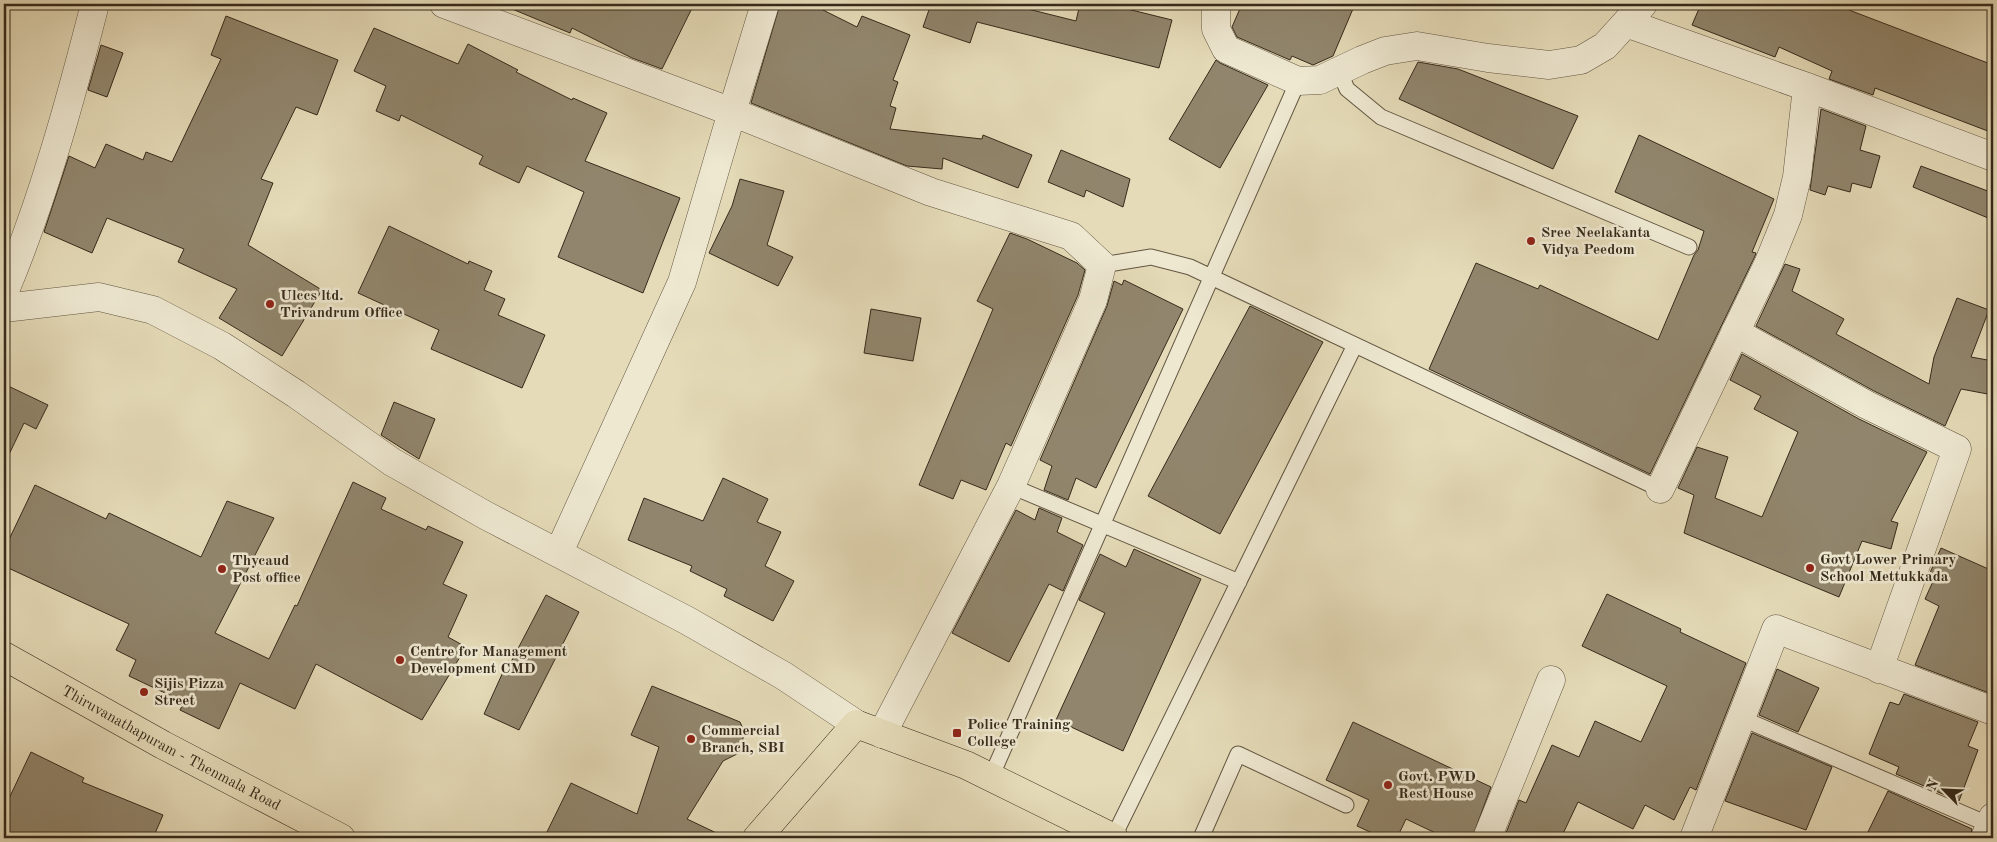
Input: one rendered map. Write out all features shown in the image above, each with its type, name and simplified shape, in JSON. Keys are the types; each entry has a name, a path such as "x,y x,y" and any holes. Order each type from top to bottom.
{"main road":[{"name":"Thiruvanathapuram - Thenmala Road","path":"4,656 163,746 341,838"},
{"path":"757,838 856,724 966,765 1114,838"}],"street":[{"path":"4,293 23,249 68,108 95,4"},
{"path":"444,4 732,112 931,192 1071,236 1102,265 1093,300 1011,486 882,734"},
{"path":"559,552 682,282 765,4"},
{"path":"1216,4 1216,29 1226,50 1298,81 1320,80 1385,51 1417,46 1488,58 1550,65 1580,60 1605,46 1634,13 1807,87 1993,157"},
{"path":"1660,489 1768,262 1788,215 1796,176 1807,87"},
{"path":"4,308 99,297 153,310 222,346 296,394 392,462 486,515 688,621 784,676 856,724"},
{"path":"1735,332 1867,405 1957,449 1879,668"},
{"path":"1694,838 1776,629 1993,712"},
{"path":"1487,838 1551,680"}],"lane":[{"path":"1339,71 1347,89 1381,117 1689,246"},
{"path":"991,777 1298,81"},
{"path":"1102,265 1151,257 1190,267 1660,489"},
{"path":"1114,838 1355,345"},
{"path":"1011,486 1238,582"},
{"path":"1741,718 1989,827"},
{"path":"1201,838 1238,754 1346,805"}],"building":[{"path":"500,4 694,4 662,69 632,58 572,28 570,33"},
{"path":"780,4 811,4 857,27 862,16 910,35 893,80 898,82 890,106 896,108 890,129 982,139 983,135 1032,155 1018,188 943,158 942,169 907,166 751,103"},
{"path":"931,4 1008,4 1076,21 1080,4 1107,4 1172,20 1159,68 977,22 970,43 923,27"},
{"path":"1242,4 1355,4 1333,56 1313,65 1292,56 1290,60 1237,37 1232,27"},
{"path":"1701,4 1852,4 1849,10 1993,65 1993,133 1875,88 1873,95 1829,79 1832,71 1779,47 1775,57 1692,25"},
{"path":"226,16 338,60 317,115 296,107 261,179 273,183 248,245 322,290 282,356 219,318 237,289 178,262 184,249 107,218 92,253 44,232 69,156 95,168 106,144 143,160 146,152 172,162 221,59 211,55"},
{"path":"374,28 458,64 468,44 518,70 516,72 572,100 573,98 607,113 585,161 680,198 643,293 558,257 584,192 527,166 519,183 479,164 483,156 401,115 399,121 376,111 386,86 354,71"},
{"path":"101,45 123,53 107,97 88,90"},
{"path":"1216,60 1268,85 1220,168 1169,139"},
{"path":"1418,62 1458,69 1578,116 1553,169 1399,99"},
{"path":"1821,109 1866,126 1860,150 1880,156 1871,188 1852,183 1850,192 1828,186 1825,195 1810,190"},
{"path":"1639,135 1774,199 1752,252 1756,253 1755,256 1650,474 1429,369 1476,263 1538,289 1540,285 1658,340 1694,255 1698,250 1704,231 1615,192"},
{"path":"1061,150 1130,179 1123,207 1086,190 1084,197 1048,182"},
{"path":"1921,166 1993,193 1993,220 1913,187"},
{"path":"740,179 784,191 767,245 793,257 778,286 709,253 732,206"},
{"path":"389,226 468,264 469,261 492,271 484,290 505,299 498,315 545,335 522,388 431,349 439,330 358,293"},
{"path":"1010,233 1077,263 1085,270 1078,295 1011,446 1006,443 986,490 961,480 953,499 919,485 993,309 977,301"},
{"path":"1785,264 1800,269 1792,291 1844,319 1836,334 1929,384 1934,357 1957,298 1989,310 1971,357 1993,361 1993,395 1961,389 1945,426 1874,391 1756,326"},
{"path":"1124,280 1183,309 1096,488 1076,478 1068,500 1044,490 1052,466 1040,460 1107,306 1114,281 1122,285"},
{"path":"1250,306 1323,342 1220,534 1148,496"},
{"path":"871,309 921,318 913,361 864,353"},
{"path":"1742,354 1859,419 1927,452 1891,521 1898,523 1891,549 1862,541 1839,597 1684,533 1694,495 1678,488 1697,447 1728,457 1715,498 1762,517 1798,432 1754,409 1761,396 1730,380"},
{"path":"4,384 48,405 36,429 24,423 4,465"},
{"path":"394,402 435,419 419,459 381,435"},
{"path":"723,478 768,499 757,522 781,532 765,566 794,581 773,621 724,596 727,589 690,571 692,566 628,540 644,498 703,521"},
{"path":"353,482 386,498 381,509 426,530 428,526 463,542 443,584 467,595 448,637 466,647 422,720 316,664 295,709 240,683 219,729 180,710 184,702 129,676 136,660 116,650 129,624 4,566 4,550 35,485 106,519 109,513 201,557 227,501 274,518 215,633 269,659 295,605 297,606"},
{"path":"1039,508 1062,518 1057,532 1083,545 1063,591 1049,584 1009,662 952,633 1016,510 1035,520"},
{"path":"1941,548 1993,571 1993,683 1989,693 1915,665 1939,606 1925,599 1935,577 1929,575"},
{"path":"1134,549 1201,579 1123,751 1056,720 1105,613 1079,600 1100,554 1126,567"},
{"path":"1607,594 1681,629 1680,632 1746,663 1696,790 1690,787 1674,820 1645,805 1633,829 1578,802 1561,838 1504,838 1519,800 1526,803 1552,745 1579,757 1595,721 1641,742 1667,686 1582,646"},
{"path":"546,595 579,612 519,730 484,714 508,661 511,662"},
{"path":"1777,669 1819,688 1798,732 1759,715"},
{"path":"652,686 740,722 744,731 741,752 723,761 687,819 727,838 544,838 571,783 637,814 659,747 631,735"},
{"path":"1904,694 1978,722 1968,746 1978,750 1959,801 1896,774 1899,767 1869,754 1890,702 1899,705"},
{"path":"1353,722 1491,787 1472,838 1446,838 1406,819 1397,838 1383,838 1357,826 1369,800 1326,780"},
{"path":"1752,733 1832,767 1806,830 1725,801"},
{"path":"31,752 84,778 82,782 163,815 153,838 4,838 4,809"},
{"path":"1888,791 1972,829 1970,838 1865,838"}],"place":[{"name":"Sree Neelakanta Vidya Peedom","path":"1531,241"},
{"name":"Ulccs ltd. Trivandrum Office","path":"270,304"},
{"name":"Govt Lower Primary School Mettukkada","path":"1810,568"},
{"name":"Thycaud Post office","path":"222,569"},
{"name":"Centre for Management Development CMD","path":"400,660"},
{"name":"Sijis Pizza Street","path":"144,692"},
{"name":"Police Training College","path":"957,733"},
{"name":"Commercial Branch, SBI","path":"691,739"},
{"name":"Govt. PWD Rest House","path":"1388,785"}]}
